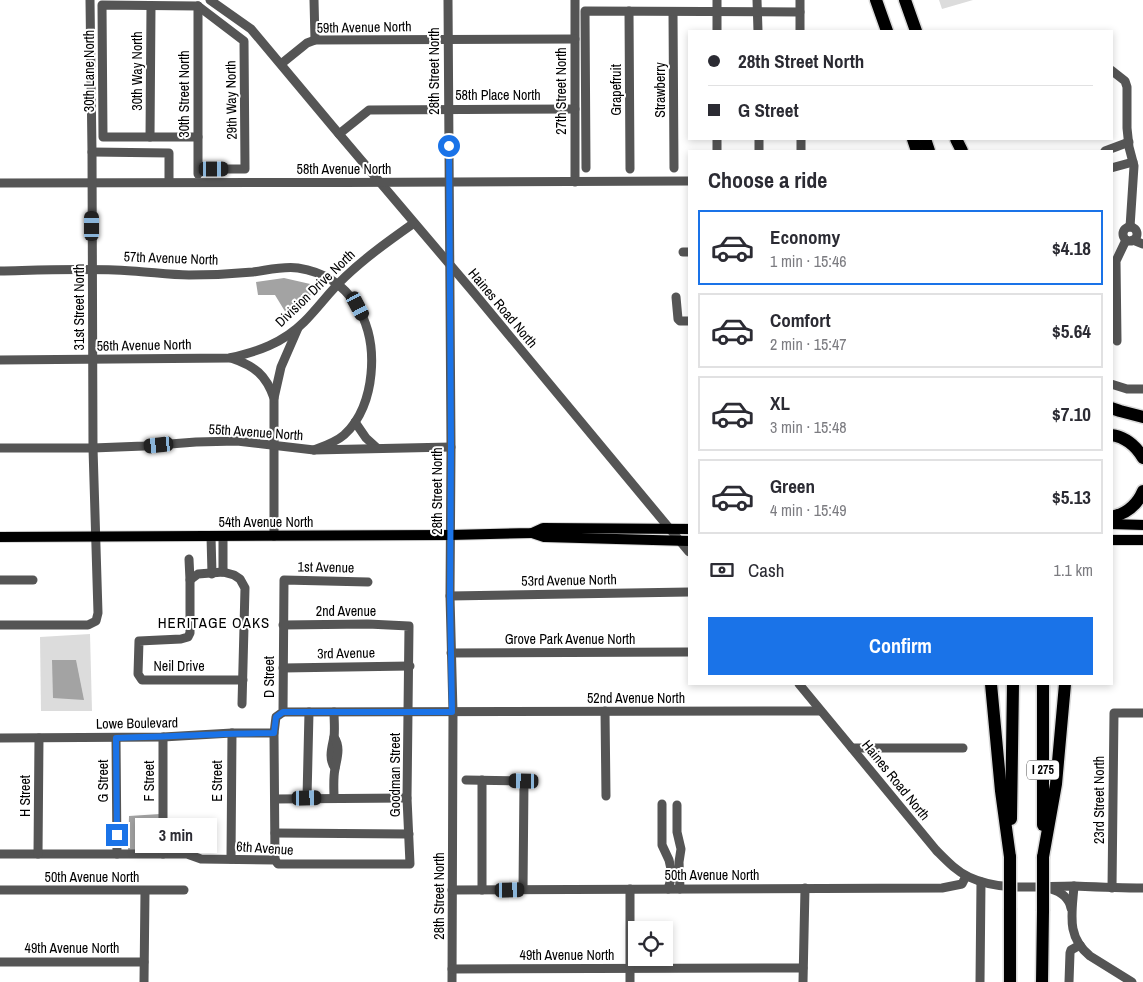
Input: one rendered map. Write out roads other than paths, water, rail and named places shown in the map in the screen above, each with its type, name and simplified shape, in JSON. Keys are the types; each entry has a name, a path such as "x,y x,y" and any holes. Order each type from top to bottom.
{"highway":[{"path":"876,0 887,30"},
{"path":"906,0 916,30"},
{"path":"1113,409 1142,416"},
{"path":"1113,436 1128,441 1138,450 1143,458"},
{"path":"1113,516 1134,506 1143,491"},
{"path":"990,685 1010,857"},
{"name":"I 275","path":"1010,982 1013,685"},
{"name":"I 275","path":"1042,982 1043,685"},
{"path":"1043,857 1056,784 1065,685"}],"main road":[{"path":"1113,524 1143,524"},
{"name":"54th Avenue North","path":"0,537 450,535 532,532 543,528 688,528"},
{"name":"54th Avenue North","path":"532,532 544,537 684,541"},
{"path":"1113,540 1143,540"}],"street":[{"name":"31st Street North","path":"0,625 88,625 96,620 98,613 93,448 90,0"},
{"name":"Haines Road North","path":"210,0 251,28 670,529 684,541"},
{"path":"314,0 315,40"},
{"name":"28th Street North","path":"448,0 452,982"},
{"name":"27th Street North","path":"575,0 575,182"},
{"path":"717,0 717,30"},
{"path":"757,0 758,30"},
{"path":"800,0 800,30"},
{"name":"30th Lane North","path":"150,137 104,137 102,5 151,6"},
{"path":"151,6 198,6"},
{"name":"30th Way North","path":"150,137 151,6"},
{"name":"30th Street North","path":"198,6 198,182"},
{"name":"29th Way North","path":"198,6 244,41 245,169 198,169"},
{"path":"586,168 585,11 800,12"},
{"name":"Grapefruit","path":"629,11 630,168"},
{"name":"Strawberry","path":"673,12 674,168"},
{"name":"59th Avenue North","path":"281,64 307,43 315,40 575,39"},
{"path":"1113,72 1125,81 1127,87 1127,128 1133,162 1136,231 1136,235 1130,240 1114,263 1114,320 1117,341"},
{"name":"58th Place North","path":"339,134 369,110 575,109"},
{"path":"150,137 198,137"},
{"path":"1108,150 1129,142"},
{"path":"92,152 169,153 169,182"},
{"path":"1113,167 1133,162"},
{"name":"58th Avenue North","path":"0,183 688,181"},
{"name":"Division Drive North","path":"229,358 256,352 270,346 298,327 361,262 414,222"},
{"path":"1130,240 1143,244"},
{"name":"57th Avenue North","path":"0,271 132,271 186,276 252,272 280,268 297,268 312,271 326,277 348,293 364,317 369,334 372,356 371,375 363,408 355,422"},
{"path":"676,297 678,319 686,321"},
{"path":"274,536 274,398 281,367 298,327"},
{"path":"229,358 242,362 260,373 274,398"},
{"name":"56th Avenue North","path":"0,360 229,358"},
{"path":"1113,385 1127,389 1143,389"},
{"path":"314,450 344,435 355,422 366,438 377,448"},
{"name":"55th Avenue North","path":"0,448 93,448 237,441 314,450 451,447"},
{"path":"211,536 212,574"},
{"path":"223,536 224,572"},
{"name":"Neil Drive","path":"189,559 190,633 188,637 181,639 139,641 138,674 142,680 243,680"},
{"path":"190,580 198,574 224,572 240,579 245,588 242,704"},
{"path":"0,580 34,580"},
{"name":"1st Avenue","path":"284,580 368,582"},
{"name":"D Street","path":"274,860 274,733 276,717 283,712 284,580"},
{"name":"53rd Avenue North","path":"450,596 688,592"},
{"name":"2nd Avenue","path":"283,625 368,624 410,626"},
{"name":"Goodman Street","path":"410,626 407,798 410,864"},
{"name":"Grove Park Avenue North","path":"451,653 688,652"},
{"name":"3rd Avenue","path":"283,668 410,666"},
{"name":"Haines Road North","path":"800,685 936,850 966,876 981,882"},
{"path":"605,711 606,796"},
{"name":"52nd Avenue North","path":"452,712 820,711"},
{"path":"283,712 452,712"},
{"path":"307,798 309,712"},
{"path":"334,712 334,737 338,747 334,798"},
{"name":"23rd Street North","path":"1112,888 1114,713 1143,713"},
{"name":"E Street","path":"231,859 232,733"},
{"name":"Lowe Boulevard","path":"0,738 116,738 274,733"},
{"name":"F Street","path":"163,737 163,854"},
{"name":"H Street","path":"38,738 38,854"},
{"name":"G Street","path":"116,738 117,854"},
{"path":"852,748 964,748"},
{"path":"466,780 524,781 523,890"},
{"path":"482,780 482,890"},
{"path":"275,799 407,798"},
{"path":"662,804 662,845 671,869 668,889"},
{"path":"677,805 677,832 681,849 679,862 680,889"},
{"path":"275,833 409,834"},
{"name":"6th Avenue","path":"0,854 187,854 201,859 274,860 278,864 410,864"},
{"name":"50th Avenue North","path":"452,890 942,888 962,884 966,876"},
{"path":"980,982 981,882 1023,887 1143,888"},
{"path":"1074,886 1072,926 1080,945 1090,956 1132,982"},
{"path":"1044,887 1054,889 1066,897 1070,903 1072,913"},
{"path":"803,982 805,888"},
{"path":"630,889 630,982"},
{"name":"50th Avenue North","path":"0,890 184,890"},
{"path":"144,982 145,890"},
{"path":"1070,982 1070,953 1071,950 1080,945"},
{"name":"49th Avenue North","path":"0,962 144,962"},
{"name":"49th Avenue North","path":"452,970 803,968"}],"district":[{"name":"HERITAGE OAKS","path":"214,622"}]}
